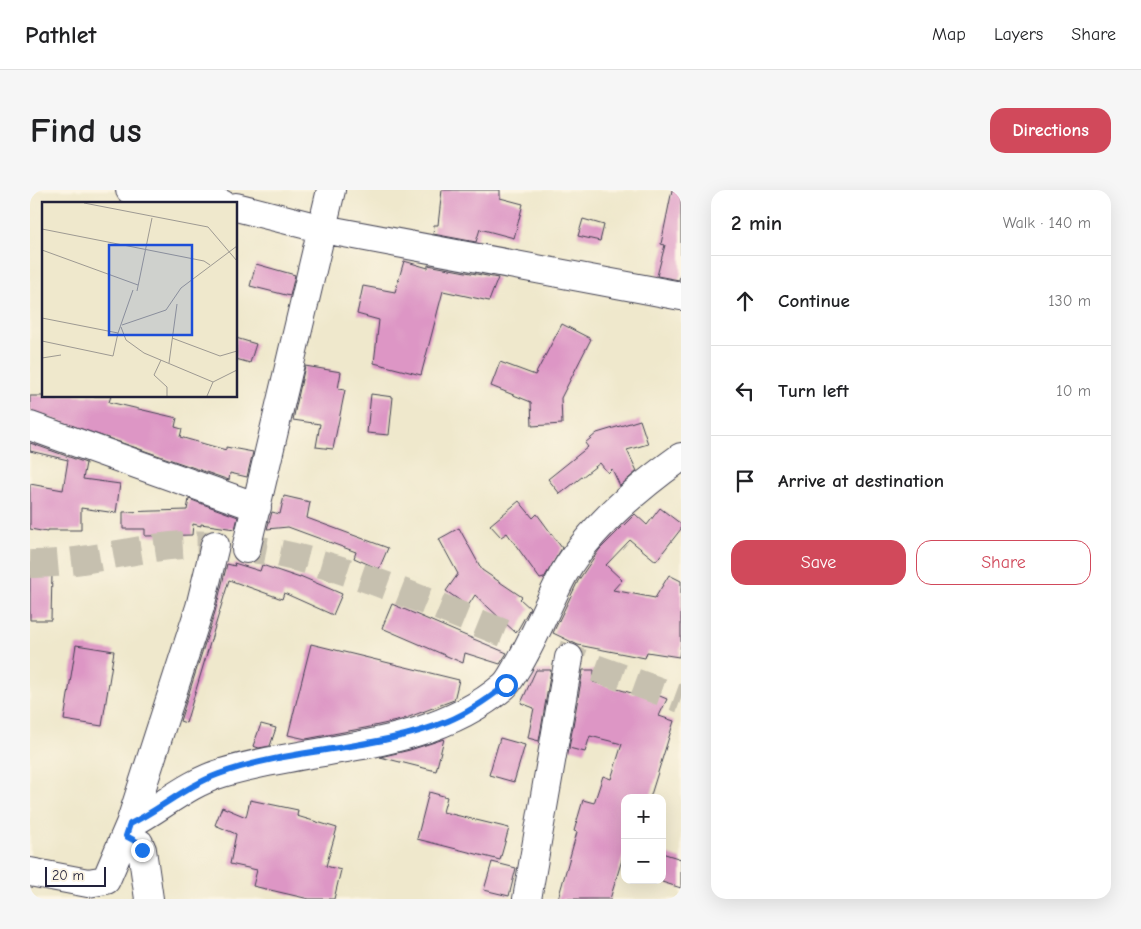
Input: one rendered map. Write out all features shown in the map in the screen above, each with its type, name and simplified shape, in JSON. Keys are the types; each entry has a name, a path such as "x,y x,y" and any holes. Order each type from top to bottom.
{"street":[{"path":"130,190 214,202"},
{"path":"246,549 331,190"},
{"path":"238,208 323,229 681,296"},
{"path":"30,426 257,507"},
{"path":"128,830 196,783 220,773 274,759 398,737 448,721 480,704 506,685 531,644 564,574 599,525 681,457"},
{"path":"30,872 95,891 106,880 128,830 200,607 215,545"},
{"path":"528,899 569,658"},
{"path":"128,830 139,843 142,850 149,899"}],"building":[{"path":"442,190 500,190 500,198 523,204 514,238 480,229 476,242 433,234 434,225 438,225"},
{"path":"672,190 681,190 681,272 679,280 657,276 665,245 661,244"},
{"path":"583,219 604,225 600,241 578,236"},
{"path":"404,261 428,268 428,265 498,278 489,301 443,291 421,375 374,363 379,320 357,314 363,286 395,292"},
{"path":"256,264 295,275 290,296 250,286"},
{"path":"562,324 591,339 561,398 562,424 532,426 531,402 491,386 500,362 535,375"},
{"path":"238,339 256,344 250,363 238,360"},
{"path":"305,366 341,372 338,389 345,390 333,449 316,447 320,424 293,420"},
{"path":"371,394 393,397 389,435 367,433"},
{"path":"30,396 42,396 42,398 110,398 109,402 177,418 175,427 182,429 180,437 226,450 226,447 253,452 247,477 230,473 229,480 30,411"},
{"path":"640,420 648,444 627,450 637,471 620,486 612,469 608,473 600,463 560,494 548,479 588,447 585,443 597,433"},
{"path":"30,443 86,463 83,479 120,484 116,513 81,508 81,530 47,530 47,532 30,529 30,484 63,490 68,460 30,451"},
{"path":"284,496 310,502 307,518 388,548 379,569 354,558 356,552 288,527 267,529 272,512 280,514"},
{"path":"189,499 238,517 235,529 193,524 192,535 145,536 145,529 123,529 123,512 187,510"},
{"path":"519,501 533,518 537,514 562,548 544,578 540,579 507,533 501,537 490,525"},
{"path":"660,508 681,524 681,529 656,561 630,540 606,565 622,580 613,590 655,598 669,575 681,581 681,644 679,657 647,652 645,658 578,645 553,633 578,581 599,550 635,514 647,525"},
{"path":"459,528 482,570 522,597 520,599 530,608 516,633 475,595 468,606 446,591 458,574 439,539"},
{"path":"234,563 260,571 262,565 300,578 300,576 342,594 333,615 284,593 282,599 229,580 186,723 180,721 215,612 227,564 235,566"},
{"path":"30,573 52,573 51,620 30,620"},
{"path":"392,604 507,653 500,664 465,653 463,663 382,628"},
{"path":"311,644 459,680 454,700 401,720 365,728 306,739 288,735"},
{"path":"76,645 114,651 102,726 64,720"},
{"path":"536,670 551,670 539,741 528,738 534,708 521,703"},
{"path":"583,670 594,670 593,682 635,694 638,687 667,699 659,716 674,721 651,794 621,794 621,863 610,899 558,899 577,832 574,831 583,800 594,803 603,776 611,779 622,744 590,736 585,752 569,748"},
{"path":"261,724 276,728 270,746 259,748 253,746"},
{"path":"500,738 525,745 514,782 489,775"},
{"path":"444,739 436,771 380,757 410,750"},
{"path":"429,792 447,797 443,812 509,828 500,860 417,839"},
{"path":"250,800 298,810 297,816 337,828 326,866 341,870 334,899 309,899 253,886 257,870 230,864 236,834 215,825 222,807 246,817"},
{"path":"666,854 681,859 681,888 666,883"},
{"path":"492,862 516,868 509,896 484,890"}],"tunnel":[{"path":"30,564 76,561 167,546 190,545 213,545 251,549 288,556 360,576 546,650 681,699"}],"route":[{"path":"142,850 139,843 126,836 130,824 146,817 196,783 220,773 274,759 398,737 448,721 480,704 506,685"}]}
